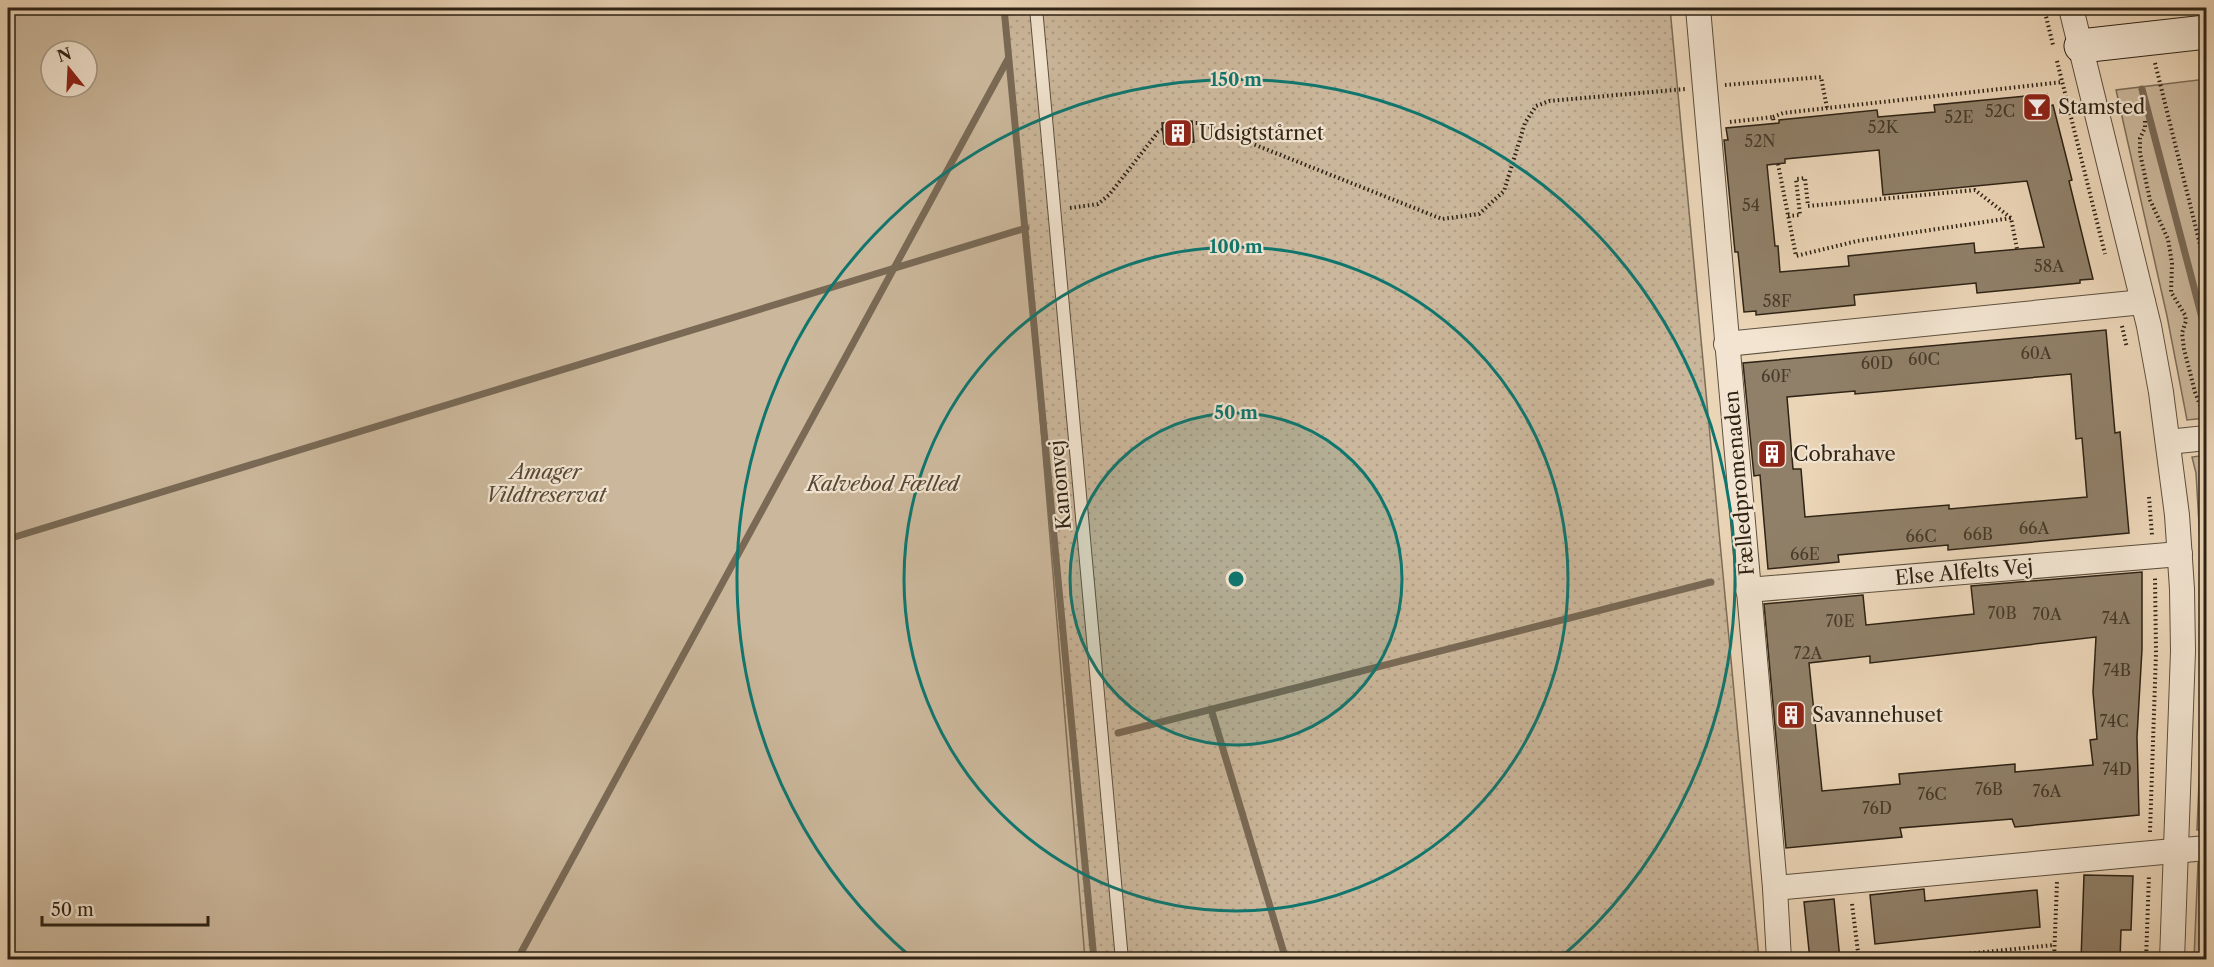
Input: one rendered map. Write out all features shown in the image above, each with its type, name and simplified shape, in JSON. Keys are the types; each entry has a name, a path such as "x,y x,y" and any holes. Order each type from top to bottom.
{"street":[{"name":"Fælledpromenaden","path":"1698,8 1775,888 1779,960"},
{"path":"2071,8 2143,302 2168,442 2180,554 2183,651 2172,960"},
{"path":"2081,46 2206,33"},
{"path":"1726,345 2143,302"},
{"path":"2168,442 2206,428"},
{"name":"Else Alfelts Vej","path":"1748,590 2180,554"},
{"path":"1775,888 2206,848"}],"lane":[{"name":"Kanonvej","path":"1036,8 1122,960"}],"path":[{"path":"2044,8 2107,262"},
{"path":"2148,38 2206,269"},
{"path":"1053,210 1098,204 1109,195 1158,132 1178,123 1200,123 1442,219 1479,214 1504,191 1525,123 1536,106 1549,100 1821,77 1827,108"},
{"path":"1708,124 1773,117 1784,113 2089,79"},
{"path":"1773,117 1774,124"},
{"path":"2145,121 2145,128 2140,138 2140,153 2150,200 2168,239 2172,263 2170,292 2185,315 2186,321 2182,333 2184,349 2206,428"},
{"path":"1778,164 1796,256 1857,241 2011,218"},
{"path":"1788,216 1800,215 1796,178 1805,178 1808,206 1976,190 2011,218 2017,249"},
{"path":"2118,304 2129,354"},
{"path":"2146,960 2156,653 2154,556 2148,486"},
{"path":"2054,960 2058,862"},
{"path":"1850,881 1859,960"},
{"path":"1907,960 2054,945"}],"green space":[{"name":"Amager Vildtreservat","path":"8,8 1670,8 1759,959 8,959"},
{"name":"Amager Vildtreservat","path":"8,8 1006,8 1085,959 8,959"},
{"path":"2206,79 2206,418 2187,420 2167,316 2116,90"},
{"path":"2206,455 2206,829 2197,830 2203,685 2203,593 2196,473 2192,457"},
{"path":"2206,862 2206,959 2194,959 2198,863"}],"building":[{"path":"2047,94 2050,106 2053,105 2072,180 2069,181 2093,279 2080,280 2080,283 1977,293 1976,283 1854,295 1855,305 1756,315 1756,311 1744,312 1738,252 1735,252 1724,140 1728,140 1726,128 1877,110 1878,117 1935,112 1934,105","holes":["1879,150 1883,195 2027,181 2044,247 1975,253 1974,243 1848,256 1849,266 1780,272 1778,246 1775,246 1767,165 1785,163 1785,159"]},
{"name":"Udsigtstårnet","path":"1192,121 1194,142 1164,144 1162,123"},
{"name":"Cobrahave","path":"2106,330 2115,433 2120,432 2129,533 1948,550 1948,545 1838,555 1839,562 1768,569 1760,475 1754,476 1743,363","holes":["2071,374 2076,439 2082,438 2087,497 1949,509 1949,505 1805,517 1801,469 1793,469 1787,397 1855,391 1855,394"]},
{"name":"Savannehuset","path":"2142,572 2142,649 2137,737 2139,815 2015,827 2012,819 1900,828 1902,837 1786,848 1764,604 1863,595 1866,625 1974,614 1971,586","holes":["2096,637 2093,692 2097,739 2090,740 2093,765 2015,772 2015,764 1899,774 1900,784 1822,791 1809,663 1870,656 1870,663"]},
{"path":"2084,875 2133,876 2131,930 2121,930 2120,960 2081,960"},
{"path":"1924,889 1925,901 2037,890 2040,927 1875,944 1870,895"},
{"path":"1834,899 1840,960 1810,960 1804,902"}],"waterway":[{"path":"1004,8 1094,960"},
{"path":"517,960 1008,59"},
{"path":"2142,89 2206,333"},
{"path":"8,539 1026,228"},
{"path":"1118,733 1711,582"},
{"path":"1211,709 1286,960"}],"place":[{"name":"Stamsted","path":"2037,107"},
{"name":"Udsigtstårnet","path":"1178,133"},
{"name":"Cobrahave","path":"1772,454"},
{"name":"Savannehuset","path":"1791,715"}],"park label":[{"name":"Kalvebod Fælled","path":"883,484"}]}
